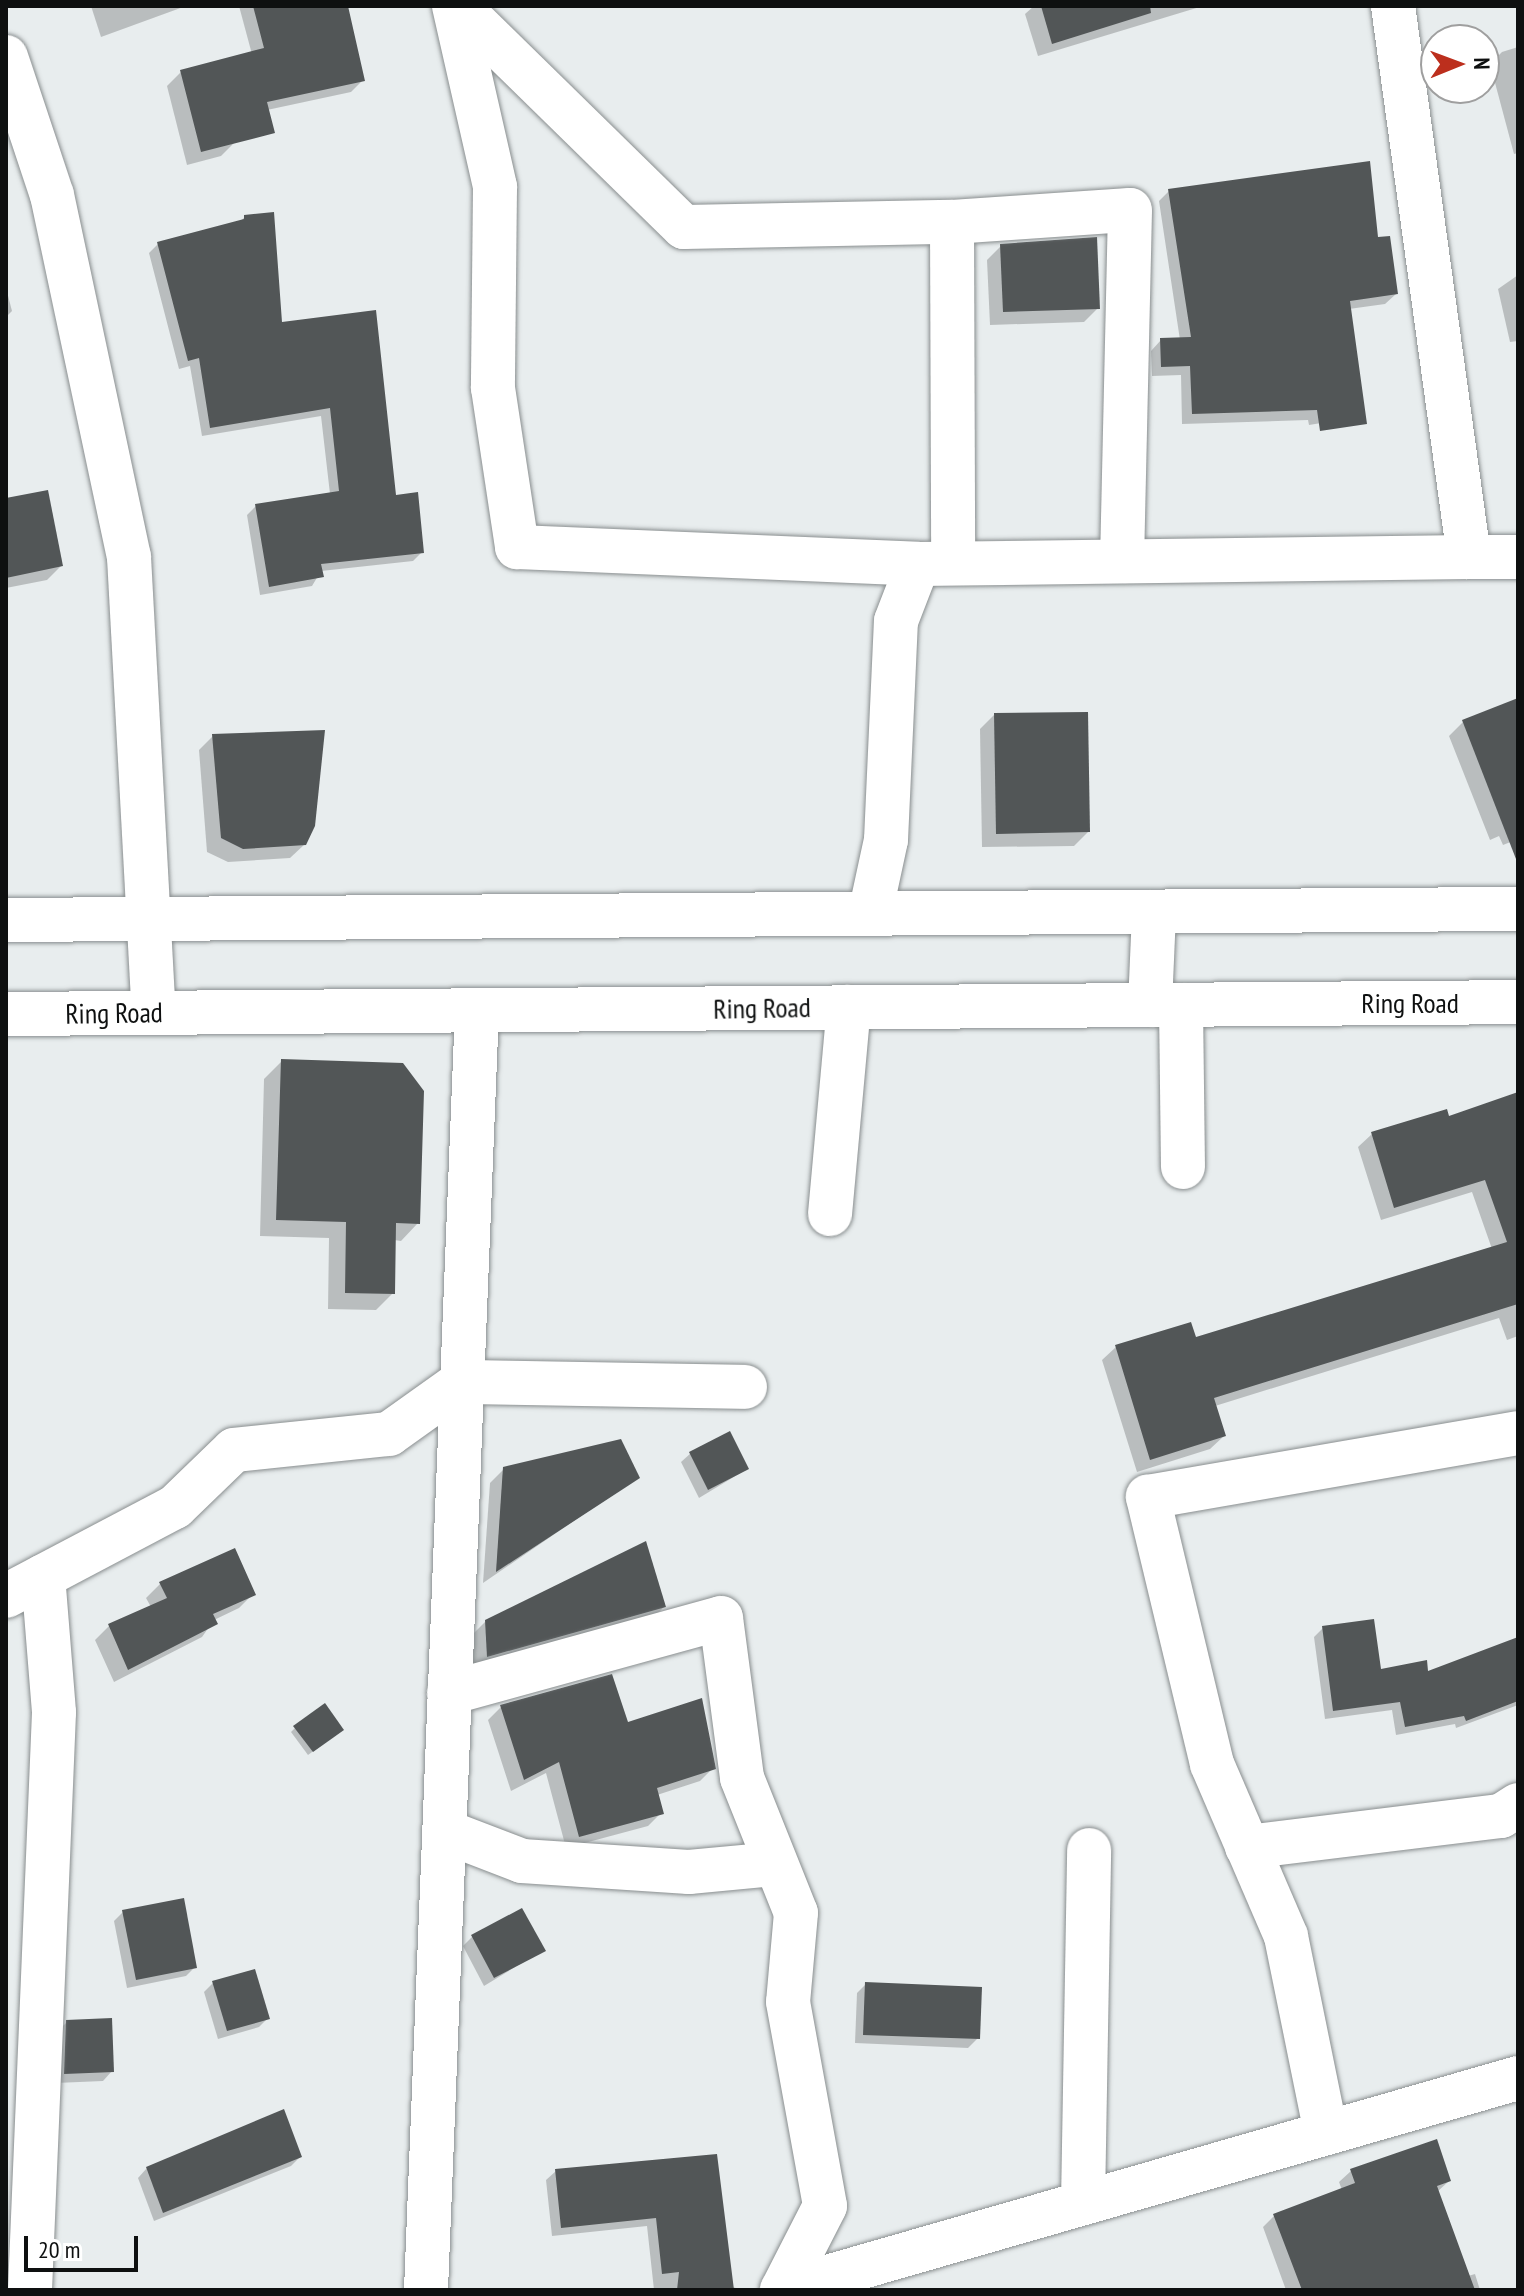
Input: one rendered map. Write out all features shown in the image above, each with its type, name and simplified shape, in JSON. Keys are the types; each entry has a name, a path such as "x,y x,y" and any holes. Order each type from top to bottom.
{"street":[{"path":"456,6 684,227 952,222 1130,210 1122,561"},
{"path":"456,6 495,187 493,388 517,547 936,564 1518,557"},
{"path":"1393,6 1469,557"},
{"path":"6,57 14,113 52,195 129,557 152,919 154,1012"},
{"path":"870,914 886,840 896,621 936,564 952,222"},
{"path":"6,920 1518,909"},
{"path":"1154,912 1183,1167"},
{"name":"Ring Road","path":"6,1014 1518,1002"},
{"path":"830,1214 849,1007"},
{"path":"426,2290 477,1010"},
{"path":"30,2290 20,2194 54,1712 24,1586 175,1507 234,1450 389,1434 462,1382 745,1387"},
{"path":"1326,2133 1286,1936 1212,1764 1148,1497 1518,1433"},
{"path":"449,1693 721,1618 742,1778 796,1913 788,2002 825,2206 782,2290"},
{"path":"1247,1847 1501,1816 1518,1805"},
{"path":"444,1831 522,1861 689,1872 776,1864"},
{"path":"1083,2203 1089,1850"},
{"path":"782,2290 1518,2078"}],"building":[{"path":"253,6 348,6 365,81 267,102 275,133 201,152 180,70 264,48"},
{"path":"1041,6 1150,6 1151,13 1052,44"},
{"path":"1370,161 1378,237 1390,236 1398,294 1350,301 1367,424 1320,431 1317,410 1192,414 1190,366 1161,367 1160,338 1191,337 1168,189"},
{"path":"274,212 282,322 376,310 396,495 418,492 424,553 321,564 324,577 269,587 255,504 339,491 330,408 210,428 199,358 188,361 157,242 244,219 244,215"},
{"path":"1097,237 1100,309 1003,312 1000,244"},
{"path":"48,490 63,566 6,578 6,498"},
{"path":"1518,698 1518,858 1516,859 1462,720"},
{"path":"1088,712 1090,832 996,834 994,713"},
{"path":"325,730 315,826 306,845 243,849 221,838 212,734"},
{"path":"281,1059 403,1063 424,1091 420,1224 396,1223 395,1294 345,1293 346,1222 276,1220"},
{"path":"1518,1092 1518,1304 1214,1398 1226,1436 1150,1460 1115,1345 1191,1322 1196,1337 1507,1242 1485,1180 1394,1208 1371,1132 1447,1109 1449,1116"},
{"path":"730,1431 749,1469 708,1490 689,1452"},
{"path":"621,1439 640,1478 496,1572 503,1467"},
{"path":"646,1541 666,1607 487,1657 485,1620"},
{"path":"235,1548 256,1595 213,1614 218,1624 128,1670 108,1624 167,1598 159,1582"},
{"path":"1374,1619 1381,1669 1427,1660 1428,1671 1518,1637 1518,1701 1466,1721 1464,1716 1405,1727 1400,1702 1333,1711 1322,1626"},
{"path":"612,1674 628,1722 702,1698 716,1769 657,1788 664,1814 579,1837 559,1762 524,1780 500,1705"},
{"path":"325,1703 344,1730 313,1752 293,1726"},
{"path":"184,1898 197,1968 136,1980 122,1910"},
{"path":"522,1908 546,1951 494,1978 471,1935"},
{"path":"255,1969 270,2019 227,2031 212,1981"},
{"path":"865,1982 982,1987 980,2039 863,2035"},
{"path":"112,2018 114,2072 64,2074 66,2020"},
{"path":"284,2109 302,2157 163,2213 146,2167"},
{"path":"1437,2139 1451,2181 1437,2186 1475,2290 1302,2290 1273,2214 1355,2183 1350,2169"},
{"path":"717,2154 734,2290 677,2290 679,2272 662,2274 656,2218 561,2228 555,2169"}]}
